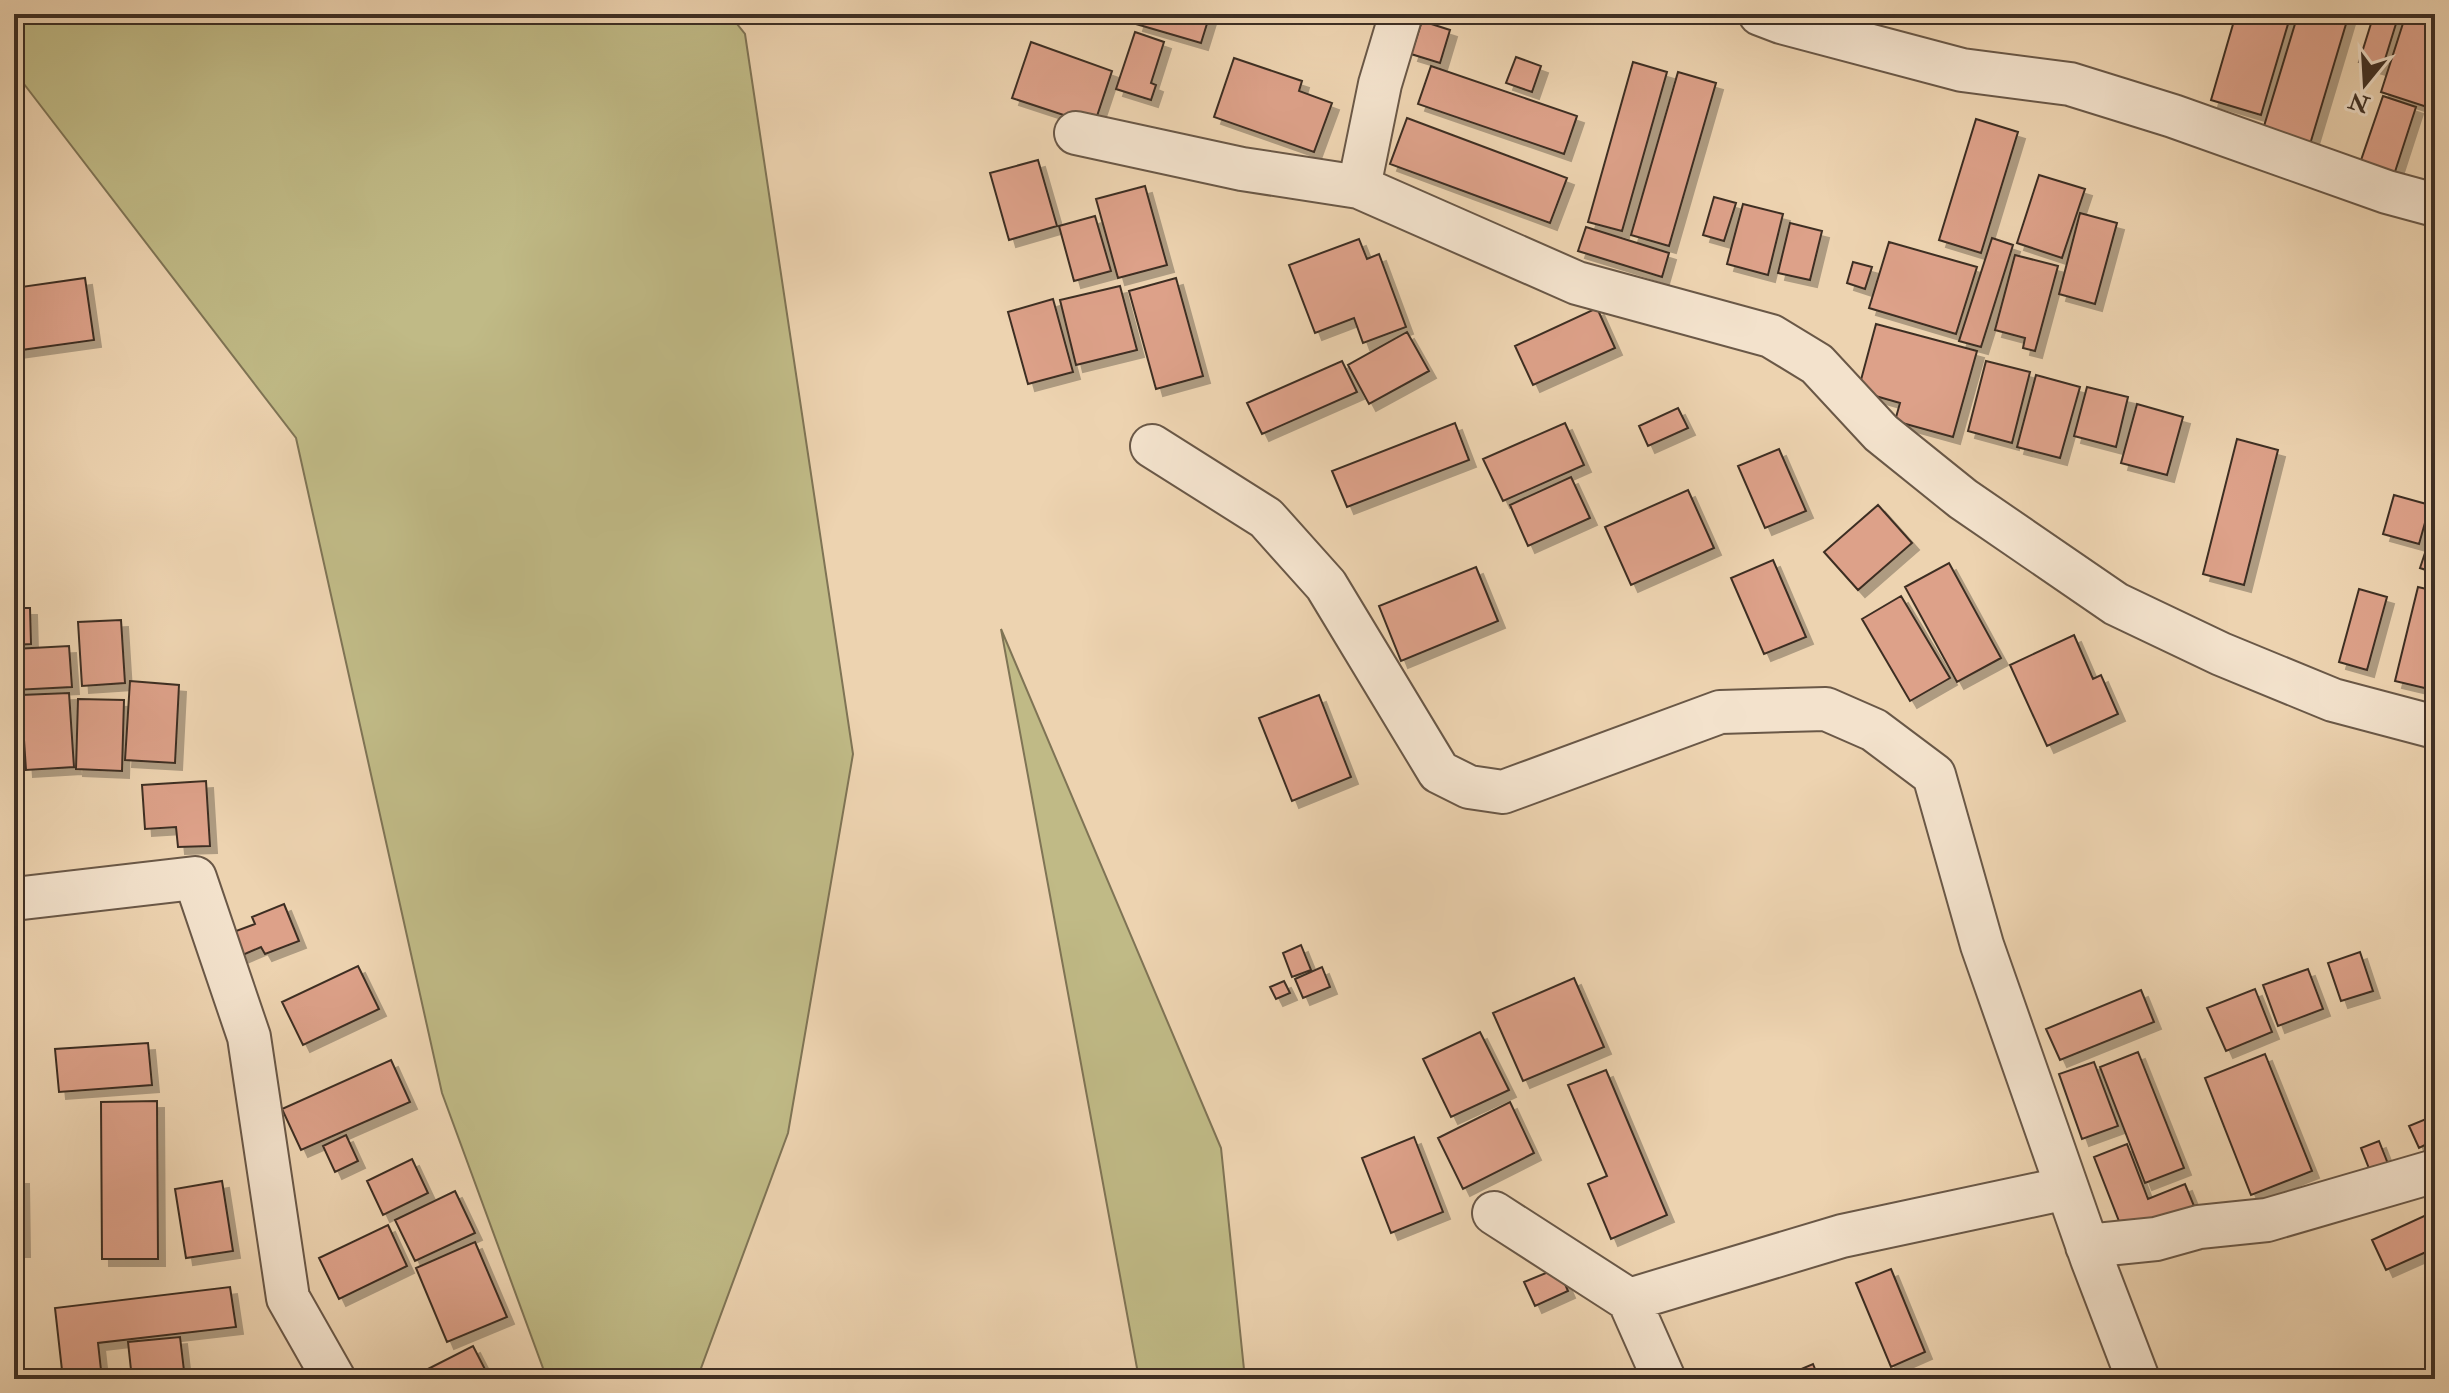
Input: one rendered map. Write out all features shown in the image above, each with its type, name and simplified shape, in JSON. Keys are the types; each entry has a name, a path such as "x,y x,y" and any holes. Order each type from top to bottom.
{"street":[{"path":"1359,187 1380,84 1401,14"},
{"path":"1760,14 1796,27 1962,70 2070,84 2173,116 2387,192 2435,205"},
{"path":"1076,133 1242,169 1359,187 1577,283 1771,336 1817,364 1881,433 1963,499 2116,604 2221,654 2333,700 2435,727"},
{"path":"1152,446 1266,518 1326,585 1439,772 1469,787 1503,792 1720,712 1826,709 1874,730 1934,775 1982,945 2087,1246 2138,1379"},
{"path":"14,899 195,878 249,1037 288,1298 334,1379"},
{"path":"2087,1246 2156,1239 2199,1227 2267,1220 2435,1171"},
{"path":"1629,1300 1842,1236 2067,1188"},
{"path":"1494,1213 1629,1300 1664,1379"}],"shaded area":[{"path":"14,14 729,14 745,34 853,754 788,1133 697,1379 547,1379 442,1093 296,438 14,71"},
{"path":"1001,629 1221,1148 1245,1379 1139,1379"}],"building":[{"path":"1139,14 1210,14 1201,43 1136,24"},
{"path":"2236,14 2291,14 2261,115 2211,100"},
{"path":"2298,14 2349,14 2308,151 2261,136"},
{"path":"2374,14 2399,14 2382,69 2359,62"},
{"path":"2406,14 2435,14 2435,80 2427,107 2381,92"},
{"path":"1422,21 1450,30 1440,63 1411,54"},
{"path":"1135,32 1164,42 1151,83 1156,85 1151,100 1116,89"},
{"path":"1031,42 1112,71 1094,125 1012,98"},
{"path":"1516,57 1541,66 1532,92 1506,83"},
{"path":"1234,58 1302,81 1299,91 1332,103 1314,152 1214,117"},
{"path":"1633,62 1667,72 1622,231 1588,222"},
{"path":"1431,66 1577,116 1564,154 1418,104"},
{"path":"1678,72 1716,83 1669,246 1631,235"},
{"path":"2383,96 2416,107 2392,181 2358,169"},
{"path":"1407,118 1567,178 1550,223 1390,164"},
{"path":"1976,119 2018,132 1981,253 1939,240"},
{"path":"1038,160 1057,226 1009,240 990,173"},
{"path":"2039,175 2085,189 2062,258 2017,243"},
{"path":"1145,186 1167,265 1118,278 1096,199"},
{"path":"1714,197 1736,203 1724,241 1703,235"},
{"path":"1743,204 1783,214 1768,275 1727,264"},
{"path":"2080,213 2117,223 2095,304 2059,294"},
{"path":"1095,216 1111,271 1074,281 1059,226"},
{"path":"1790,223 1822,231 1810,280 1778,273"},
{"path":"1586,227 1669,253 1662,277 1578,251"},
{"path":"1992,238 2013,245 1981,347 1959,341"},
{"path":"1359,239 1367,259 1379,254 1406,327 1363,343 1354,318 1315,333 1289,265"},
{"path":"1889,242 1977,267 1956,334 1869,308"},
{"path":"2015,255 2058,266 2035,351 2023,348 2025,338 1995,330"},
{"path":"1853,262 1872,267 1865,289 1847,283"},
{"path":"85,278 94,340 14,351 14,288"},
{"path":"1176,278 1203,376 1156,389 1129,291"},
{"path":"1120,286 1137,350 1076,365 1060,300"},
{"path":"1053,299 1073,372 1028,384 1008,312"},
{"path":"1597,308 1615,348 1533,385 1515,346"},
{"path":"1876,324 1977,351 1953,437 1895,421 1900,403 1858,391"},
{"path":"1407,332 1429,371 1369,404 1348,365"},
{"path":"1342,361 1357,392 1262,434 1247,403"},
{"path":"1986,361 2030,372 2012,443 1968,431"},
{"path":"2036,375 2080,387 2060,458 2017,447"},
{"path":"2087,387 2128,397 2116,447 2074,436"},
{"path":"2137,404 2183,417 2167,475 2121,463"},
{"path":"1678,408 1688,428 1648,446 1639,426"},
{"path":"1455,423 1469,460 1347,507 1332,471"},
{"path":"1565,423 1584,465 1503,501 1483,459"},
{"path":"2237,439 2278,450 2244,585 2203,574"},
{"path":"1779,449 1806,511 1765,528 1738,466"},
{"path":"1571,477 1590,518 1528,546 1510,505"},
{"path":"1688,490 1714,548 1631,585 1605,527"},
{"path":"2394,495 2430,505 2419,544 2383,534"},
{"path":"1878,505 1912,543 1858,590 1824,552"},
{"path":"2429,541 2435,543 2435,573 2420,568"},
{"path":"1773,560 1806,637 1764,654 1731,578"},
{"path":"1949,563 2001,658 1957,682 1905,587"},
{"path":"1476,567 1498,621 1401,661 1379,606"},
{"path":"2418,587 2435,591 2433,690 2395,681"},
{"path":"2359,589 2387,597 2367,670 2339,662"},
{"path":"1901,596 1950,678 1910,701 1862,619"},
{"path":"14,608 30,608 31,644 14,645"},
{"path":"121,620 125,683 82,686 78,622"},
{"path":"2074,635 2093,679 2101,675 2118,714 2047,746 2010,665"},
{"path":"69,646 72,687 14,690 14,649"},
{"path":"130,681 179,685 175,763 125,760"},
{"path":"69,693 74,767 26,770 21,695"},
{"path":"1319,695 1351,777 1292,801 1259,718"},
{"path":"78,699 124,700 122,771 76,769"},
{"path":"206,781 210,846 178,847 176,827 145,829 142,785"},
{"path":"284,904 299,941 265,954 261,947 238,957 228,934 255,924 252,917"},
{"path":"1301,945 1311,970 1292,977 1283,953"},
{"path":"2360,952 2373,991 2341,1001 2328,963"},
{"path":"358,966 379,1009 303,1045 282,1002"},
{"path":"1322,967 1330,987 1303,998 1295,979"},
{"path":"2308,969 2323,1009 2278,1026 2263,985"},
{"path":"1574,978 1604,1047 1523,1081 1493,1013"},
{"path":"1284,981 1290,993 1276,999 1270,987"},
{"path":"2255,989 2272,1032 2226,1051 2207,1008"},
{"path":"2141,990 2154,1022 2060,1060 2046,1029"},
{"path":"1480,1032 1509,1090 1451,1117 1423,1059"},
{"path":"148,1043 152,1085 59,1092 55,1049"},
{"path":"2138,1052 2184,1168 2145,1183 2100,1067"},
{"path":"2265,1054 2312,1171 2251,1195 2205,1078"},
{"path":"391,1060 410,1102 301,1150 282,1109"},
{"path":"2094,1062 2118,1126 2082,1139 2059,1074"},
{"path":"1606,1070 1667,1215 1611,1239 1588,1184 1607,1176 1568,1085"},
{"path":"157,1101 158,1259 102,1259 101,1102"},
{"path":"1510,1102 1534,1153 1463,1189 1438,1138"},
{"path":"2426,1119 2435,1140 2419,1148 2409,1126"},
{"path":"346,1135 358,1161 335,1172 323,1146"},
{"path":"1414,1137 1443,1212 1391,1233 1362,1158"},
{"path":"2379,1141 2390,1169 2372,1176 2361,1148"},
{"path":"2127,1144 2148,1199 2185,1184 2194,1206 2124,1234 2094,1157"},
{"path":"412,1159 428,1193 383,1215 367,1181"},
{"path":"14,1177 22,1177 23,1250 14,1250"},
{"path":"222,1181 233,1251 186,1258 175,1189"},
{"path":"455,1191 475,1233 415,1261 395,1220"},
{"path":"2435,1211 2435,1248 2386,1270 2372,1240"},
{"path":"388,1225 407,1266 339,1299 319,1258"},
{"path":"475,1242 507,1317 447,1342 416,1268"},
{"path":"1558,1268 1568,1291 1535,1306 1524,1282"},
{"path":"1891,1269 1925,1352 1891,1367 1856,1283"},
{"path":"230,1287 236,1327 98,1343 102,1379 63,1379 55,1308"},
{"path":"180,1337 185,1379 132,1379 128,1342"},
{"path":"473,1346 490,1379 426,1379 422,1372"},
{"path":"1813,1364 1819,1379 1778,1379"},
{"path":"276,1370 277,1379 250,1379 249,1375"}]}
